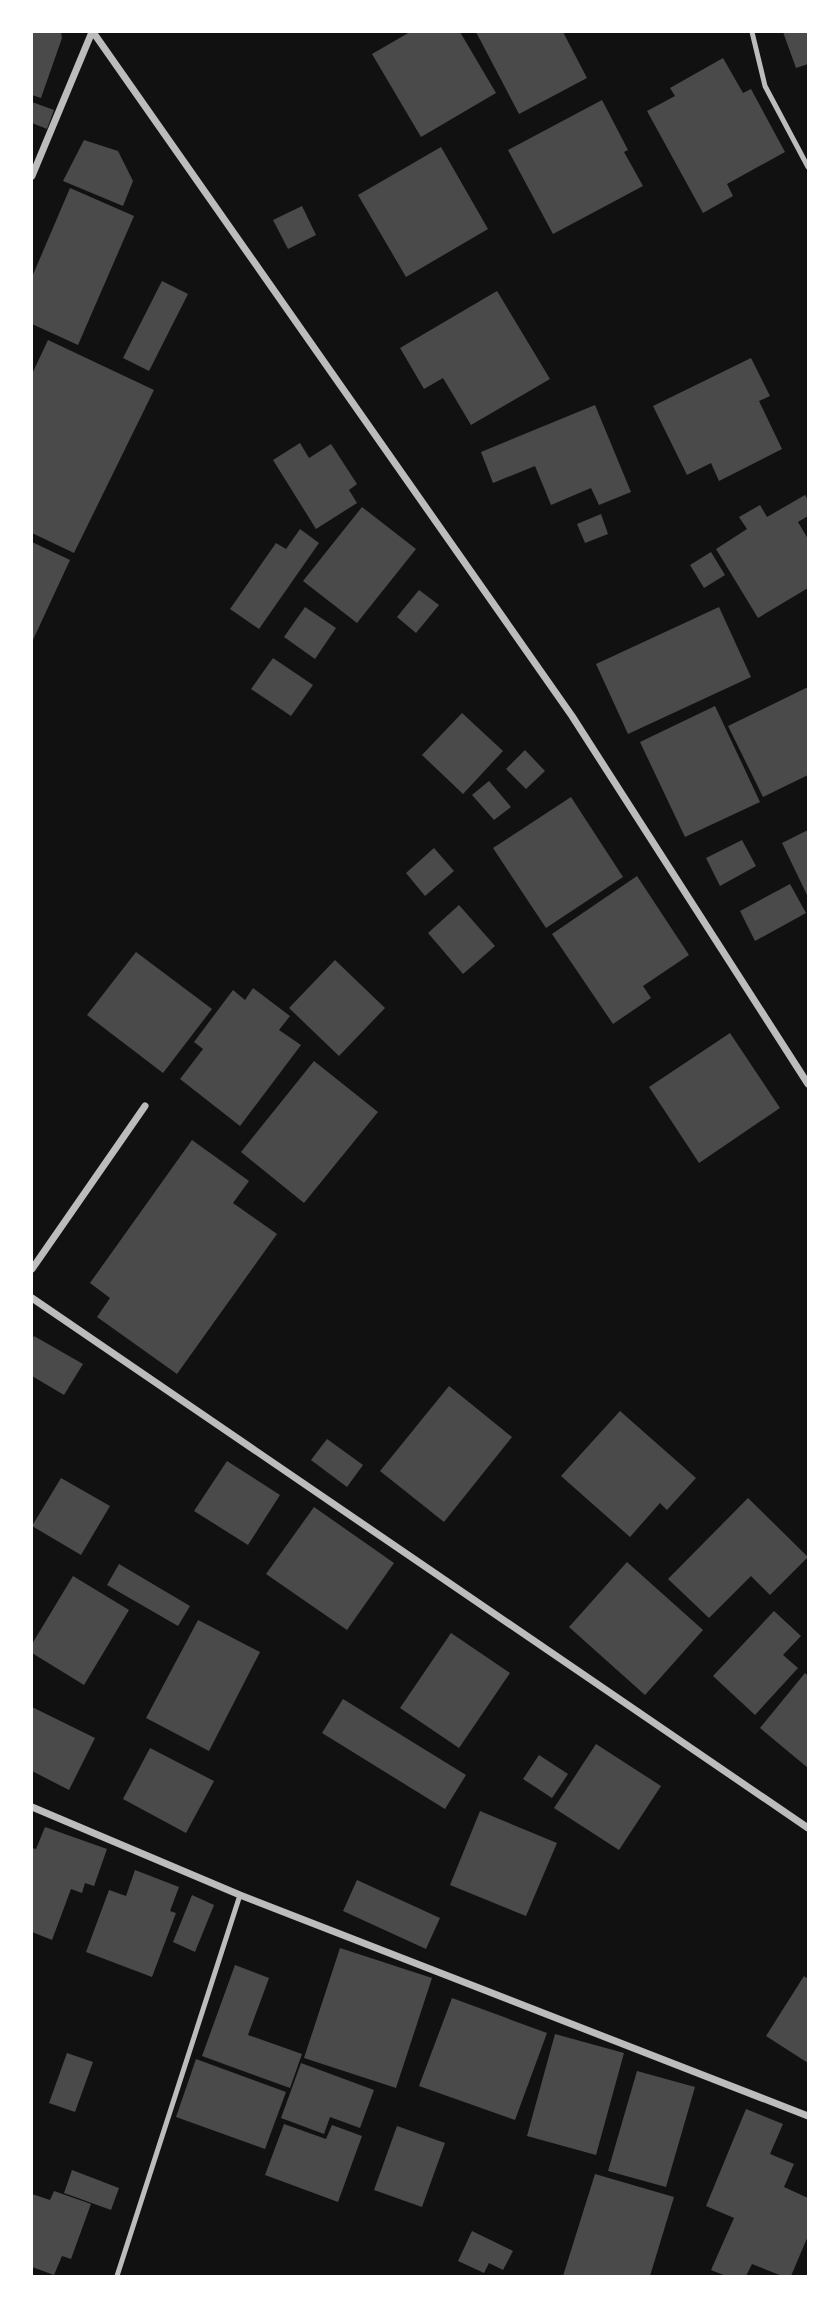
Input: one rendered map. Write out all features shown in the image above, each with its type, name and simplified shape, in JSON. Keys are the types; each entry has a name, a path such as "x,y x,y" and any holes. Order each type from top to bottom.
{"street":[{"path":"32,176 93,32"},
{"path":"93,32 572,716 808,1084"},
{"path":"32,1269 145,1106"},
{"path":"32,1298 808,1828"},
{"path":"32,1807 240,1895 808,2116"}],"lane":[{"path":"752,32 765,86 808,167"},
{"path":"117,2277 240,1895"}],"building":[{"path":"32,32 61,32 62,38 41,98 32,95"},
{"path":"410,32 460,32 496,93 421,137 372,54"},
{"path":"476,32 563,32 587,78 519,114"},
{"path":"783,32 808,32 808,64 796,68"},
{"path":"723,58 743,93 751,89 785,152 727,184 733,196 703,213 647,111 675,96 670,88"},
{"path":"602,100 628,150 624,152 643,186 553,234 508,150"},
{"path":"32,102 54,110 47,129 32,123"},
{"path":"84,140 118,151 133,181 123,206 63,181"},
{"path":"441,147 488,229 406,277 358,195"},
{"path":"70,188 134,216 78,345 32,324 32,277"},
{"path":"302,206 316,235 288,249 273,220"},
{"path":"162,281 188,294 149,371 123,358"},
{"path":"497,291 550,379 471,425 443,378 424,389 400,348"},
{"path":"48,340 154,390 74,553 32,533 32,374"},
{"path":"751,358 770,396 759,401 782,449 719,481 711,463 687,475 653,406"},
{"path":"595,405 631,492 599,505 591,488 551,505 535,466 493,483 481,452"},
{"path":"300,443 309,458 331,444 357,484 349,490 357,503 316,529 273,460"},
{"path":"805,495 808,500 808,516 798,522 808,539 808,588 758,618 716,549 747,529 739,517 760,505 767,517"},
{"path":"362,507 416,549 357,623 303,581"},
{"path":"601,514 608,534 585,543 577,524"},
{"path":"300,529 319,543 259,629 230,609 276,543 286,549"},
{"path":"32,542 70,560 32,642"},
{"path":"711,552 725,575 704,588 690,565"},
{"path":"419,590 439,605 416,633 397,617"},
{"path":"305,607 336,628 315,659 284,637"},
{"path":"719,607 751,677 628,734 596,664"},
{"path":"273,658 313,685 291,716 251,689"},
{"path":"808,687 808,775 763,797 728,726"},
{"path":"715,706 760,802 685,837 640,742"},
{"path":"462,713 503,751 463,794 422,755"},
{"path":"525,750 545,771 526,789 506,769"},
{"path":"489,781 511,807 494,820 472,795"},
{"path":"571,797 623,877 546,928 493,848"},
{"path":"808,830 808,897 782,843"},
{"path":"742,840 756,866 720,886 706,858"},
{"path":"434,848 454,871 425,896 406,873"},
{"path":"637,876 689,955 643,986 651,998 613,1024 552,934"},
{"path":"790,884 806,913 755,941 740,911"},
{"path":"459,905 495,946 463,974 428,933"},
{"path":"136,952 212,1009 163,1073 87,1015"},
{"path":"335,960 385,1008 339,1056 289,1008"},
{"path":"253,988 290,1016 279,1030 301,1045 240,1126 180,1079 203,1049 194,1042 233,990 245,1000"},
{"path":"730,1033 780,1108 699,1163 649,1087"},
{"path":"314,1061 378,1112 304,1203 241,1152"},
{"path":"192,1140 249,1181 233,1203 277,1234 177,1374 97,1317 110,1298 90,1283"},
{"path":"34,1336 83,1364 64,1395 32,1376"},
{"path":"449,1386 512,1437 444,1522 380,1471"},
{"path":"620,1411 696,1478 667,1510 660,1503 630,1537 561,1476"},
{"path":"327,1439 363,1465 347,1487 311,1460"},
{"path":"227,1461 280,1495 248,1545 194,1511"},
{"path":"61,1478 110,1506 81,1555 32,1526"},
{"path":"748,1498 808,1557 770,1595 751,1576 709,1618 668,1579"},
{"path":"314,1507 394,1563 347,1630 266,1574"},
{"path":"627,1562 703,1630 645,1695 569,1627"},
{"path":"119,1564 190,1606 178,1626 107,1585"},
{"path":"73,1576 129,1610 84,1685 32,1653 32,1644"},
{"path":"774,1611 801,1636 783,1655 798,1668 755,1715 713,1676"},
{"path":"198,1620 260,1652 209,1751 146,1718"},
{"path":"451,1633 510,1673 459,1748 400,1708"},
{"path":"805,1673 808,1676 808,1768 760,1728"},
{"path":"343,1699 466,1775 445,1809 322,1733"},
{"path":"32,1707 95,1738 69,1790 32,1771"},
{"path":"596,1744 661,1786 619,1850 554,1808"},
{"path":"150,1748 214,1781 186,1833 123,1799"},
{"path":"539,1755 568,1774 552,1798 523,1779"},
{"path":"480,1811 557,1843 526,1916 450,1885"},
{"path":"45,1827 107,1849 94,1886 85,1883 82,1893 71,1889 52,1940 32,1932 32,1848 36,1849"},
{"path":"135,1870 179,1887 170,1911 176,1913 152,1977 86,1952 109,1890 126,1896"},
{"path":"357,1880 440,1918 426,1949 343,1911"},
{"path":"192,1895 214,1905 195,1952 173,1942"},
{"path":"340,1948 432,1978 396,2088 304,2058"},
{"path":"235,1965 269,1978 248,2035 302,2054 290,2088 202,2056"},
{"path":"804,1976 808,1979 808,2063 766,2036"},
{"path":"452,1998 547,2033 515,2120 419,2086"},
{"path":"555,2034 624,2053 596,2155 527,2136"},
{"path":"67,2053 93,2062 75,2112 49,2103"},
{"path":"196,2059 286,2092 265,2149 176,2117"},
{"path":"301,2063 374,2090 360,2128 330,2117 324,2134 281,2118"},
{"path":"637,2071 695,2087 666,2187 608,2171"},
{"path":"746,2109 783,2124 770,2154 794,2164 784,2187 808,2198 808,2236 791,2276 782,2276 752,2264 746,2276 726,2276 711,2270 734,2218 706,2206"},
{"path":"284,2124 326,2139 332,2125 362,2136 338,2202 265,2175"},
{"path":"397,2126 445,2143 422,2207 374,2190"},
{"path":"72,2170 119,2188 111,2210 64,2193"},
{"path":"595,2174 674,2197 650,2276 563,2276"},
{"path":"54,2191 91,2204 71,2259 62,2256 54,2275 32,2267 32,2194 50,2200"},
{"path":"472,2231 513,2251 503,2270 489,2263 484,2273 458,2261"}]}
